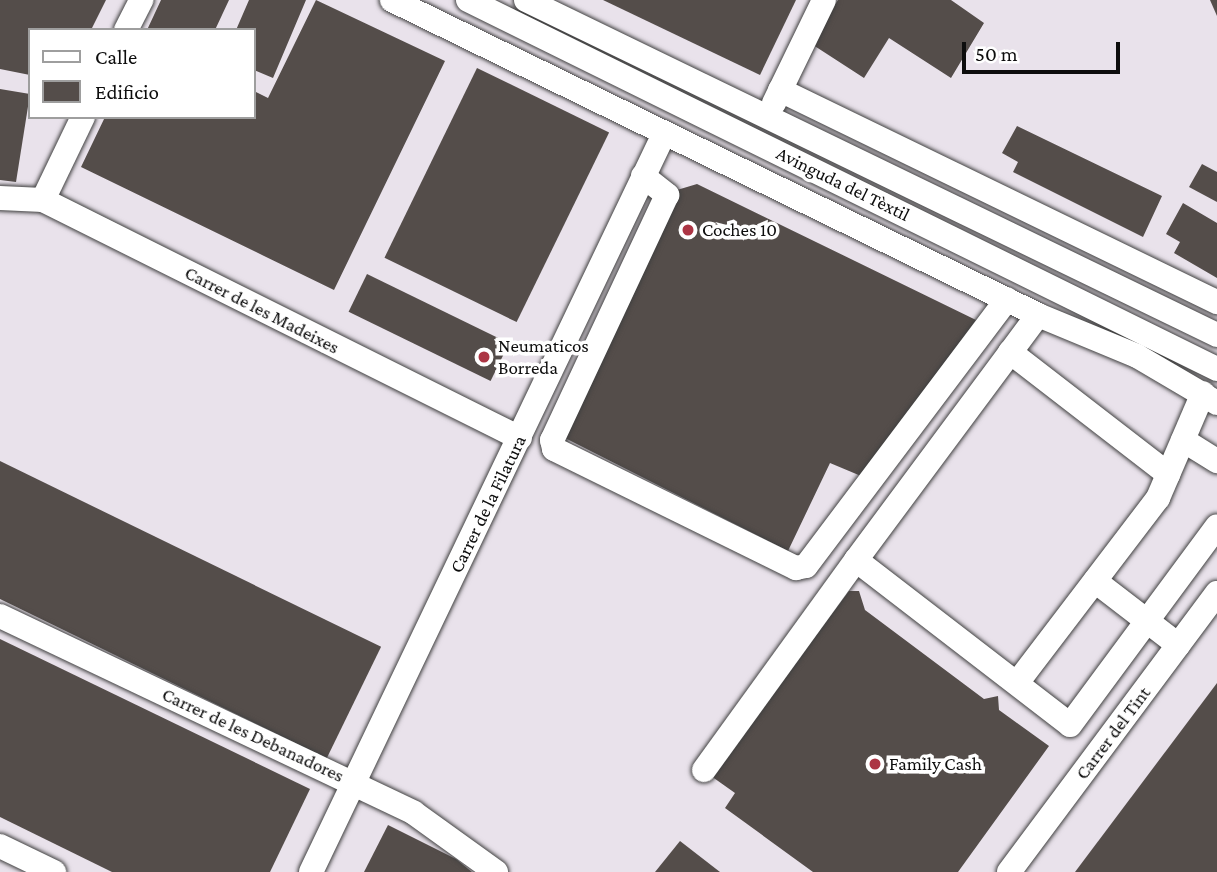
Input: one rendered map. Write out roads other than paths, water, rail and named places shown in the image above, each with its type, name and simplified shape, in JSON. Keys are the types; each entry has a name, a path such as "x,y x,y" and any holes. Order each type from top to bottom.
{"street":[{"path":"127,28 141,0"},
{"path":"392,0 663,136 1038,315 1136,356 1210,398 1183,440 1158,498 1017,683"},
{"name":"Avinguda del Tèxtil","path":"468,0 1217,369"},
{"name":"Avinguda del Tèxtil","path":"526,0 1217,335"},
{"path":"768,118 824,0"},
{"path":"632,80 663,136"},
{"path":"780,90 1217,302"},
{"path":"43,201 82,119"},
{"path":"663,136 713,120"},
{"name":"Carrer de la Filatura","path":"310,872 663,136"},
{"path":"643,176 667,195 552,440 554,449 796,568 806,566 1007,299"},
{"name":"Carrer de les Madeixes","path":"0,198 43,201 520,438"},
{"path":"704,769 1038,315"},
{"path":"1010,352 1168,474"},
{"path":"1183,440 1217,461"},
{"path":"856,560 1070,724 1217,526"},
{"path":"1095,581 1178,645"},
{"name":"Carrer del Tint","path":"1009,872 1217,593"},
{"name":"Carrer de les Debanadores","path":"0,615 353,782 445,832 496,872"},
{"path":"0,846 54,872"}],"place":[{"name":"Coches 10","path":"688,230"},
{"name":"Neumaticos Borreda","path":"484,357"},
{"name":"Family Cash","path":"875,764"}]}
